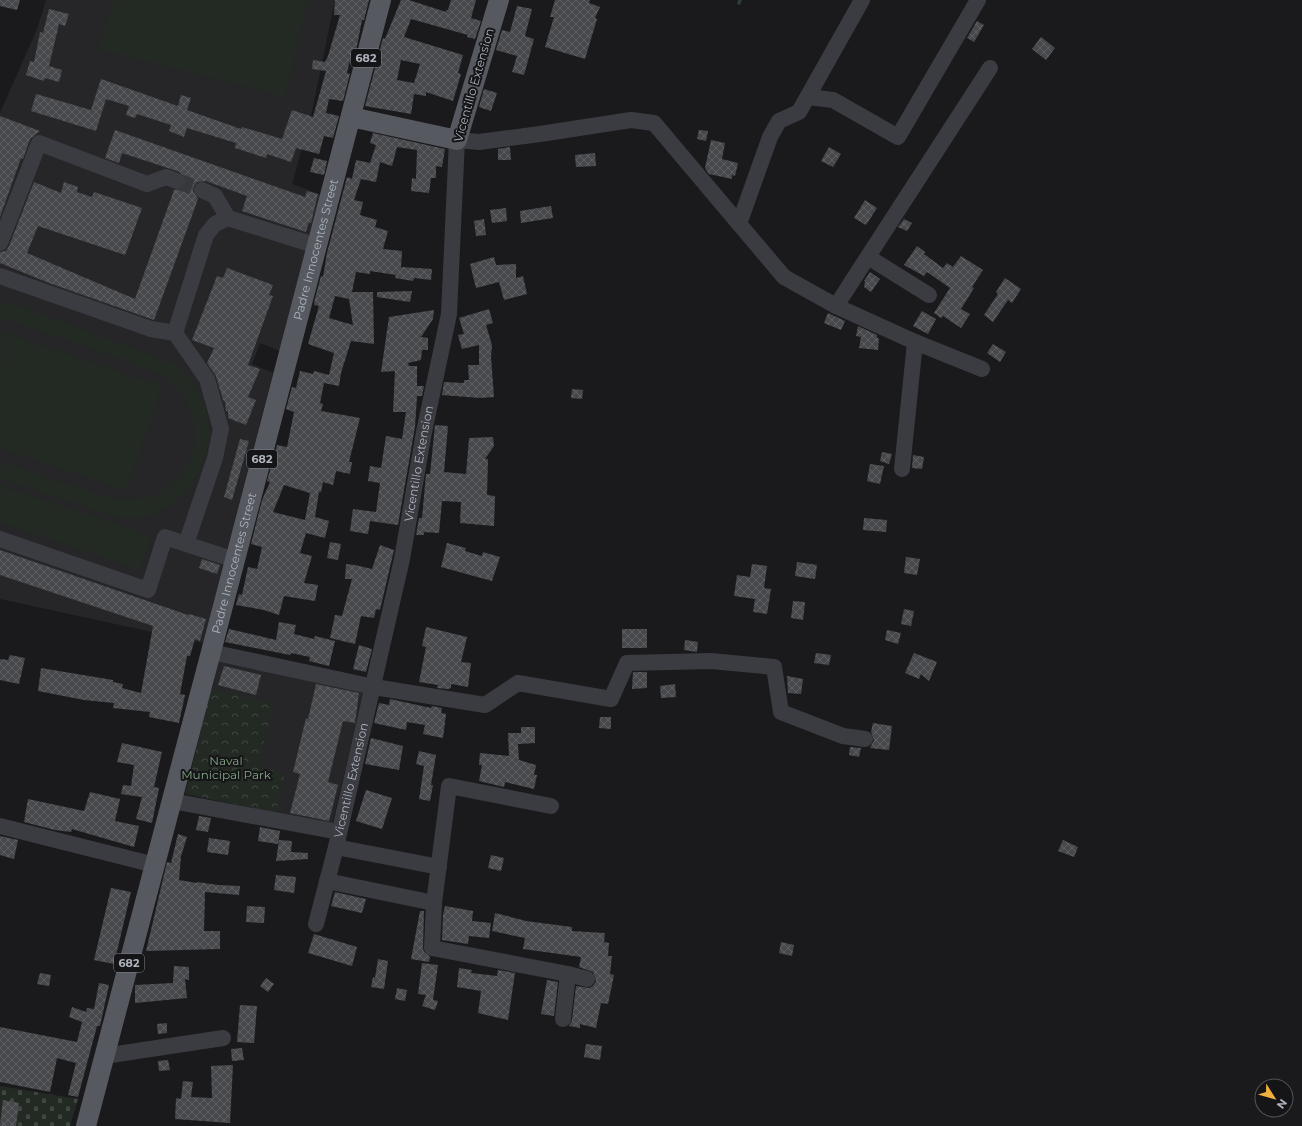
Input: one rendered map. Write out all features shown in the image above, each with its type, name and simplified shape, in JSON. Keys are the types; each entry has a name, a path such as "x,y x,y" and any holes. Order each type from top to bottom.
{"main road":[{"name":"Padre Innocentes Street","path":"86,1126 381,0"},
{"name":"Vicentillo Extension","path":"457,140 499,0"},
{"path":"351,117 457,140"}],"street":[{"path":"739,224 770,137 779,121 799,112 862,0"},
{"path":"808,96 833,100 898,137 978,0"},
{"path":"836,306 990,68"},
{"path":"457,140 479,142 631,120 654,123 784,277 836,306 915,342 982,369"},
{"name":"Vicentillo Extension","path":"316,924 338,840 402,559 424,432 449,314 457,140"},
{"path":"0,243 38,143 147,184 166,177 177,181"},
{"path":"202,190 215,196 228,218 317,246"},
{"path":"175,333 206,235 216,224 228,218"},
{"path":"868,257 929,295"},
{"path":"0,276 151,329 175,333 207,379 221,429 215,458 186,544"},
{"path":"902,469 915,342"},
{"path":"0,539 148,590 165,537 235,560"},
{"path":"211,652 374,687 485,705 518,683 611,699 628,663 711,661 774,667 781,712 843,736 865,739"},
{"path":"551,806 449,786 434,903 432,948 587,979"},
{"path":"172,801 338,840 439,867"},
{"path":"0,826 155,865"},
{"path":"327,880 434,903"},
{"path":"563,1019 568,974"},
{"path":"104,1056 224,1038"}],"shaded area":[{"path":"46,0 335,0 312,111 292,184 322,195 280,351 260,343 252,364 273,373 203,643 0,599 0,113 37,29"},
{"path":"219,662 364,691 332,824 185,794"}],"green space":[{"path":"114,0 308,0 285,97 99,49"},
{"path":"0,303 23,307 175,364 184,373 197,388 203,400 209,425 208,444 204,463 195,480 183,494 168,506 151,514 125,518 106,514 0,479 0,462 110,498 128,500 152,496 171,485 185,469 193,450 195,430 190,409 178,389 160,373 9,320 0,320"},
{"path":"1,332 162,386 126,491 0,448"},
{"path":"0,486 85,514 81,527 86,514 152,537 140,570 0,522"},
{"name":"Naval Municipal Park","path":"211,690 273,703 258,767 285,773 276,812 185,794"},
{"path":"0,1086 78,1099 70,1126 0,1126"}],"building":[{"path":"0,0 20,0 17,10 0,6"},
{"path":"335,0 369,0 364,20 362,20 355,56 351,55 347,73 350,74 343,101 329,99 326,113 339,116 333,138 324,136 319,154 296,148 291,162 267,154 266,158 235,148 236,143 187,128 184,137 169,131 171,125 137,114 135,118 126,115 129,106 106,99 96,131 31,111 36,94 91,110 101,79 178,106 181,95 191,98 187,110 241,129 242,127 282,139 292,110 313,117 326,71 312,69 313,60 325,62 328,56 340,15 334,15"},
{"path":"401,0 409,0 446,12 451,0 476,0 471,18 481,21 475,39 467,37 468,35 411,19 404,37 463,55 458,73 461,74 453,101 426,92 426,96 414,94 411,114 365,106 383,38 385,39","holes":["401,60 420,64 414,83 397,80"]},
{"path":"555,0 590,0 589,3 600,7 595,18 597,19 585,59 545,47 554,17 550,17"},
{"path":"517,6 532,9 525,36 534,39 524,75 512,72 517,56 496,50 502,30 510,32"},
{"path":"49,9 69,14 65,26 59,24 49,66 62,70 59,82 45,78 44,81 26,75 30,61 34,62 40,32 43,33"},
{"path":"977,21 984,25 974,42 967,38"},
{"path":"1041,37 1055,48 1046,60 1032,49"},
{"path":"484,89 497,93 491,111 479,107"},
{"path":"0,116 40,131 30,139 23,159 21,158 0,217"},
{"path":"115,130 305,197 307,191 318,194 311,223 309,222 306,232 242,211 247,196 206,181 197,182 193,191 198,199 154,320 49,283 0,263 0,252 6,251 9,246 34,182 61,193 64,182 78,187 77,192 92,197 94,192 142,208 125,255 38,226 27,253 135,299 174,190 183,188 186,180 180,172 122,153 119,163 105,158"},
{"path":"699,130 708,131 706,141 697,139"},
{"path":"373,133 445,149 442,167 436,166 436,178 431,178 429,193 411,191 412,178 416,179 417,150 397,147 392,166 380,162 376,182 361,179 354,200 363,202 360,215 377,220 375,227 388,231 383,249 402,251 401,267 432,269 431,280 414,278 413,281 395,278 396,275 370,271 370,274 356,272 352,292 373,292 374,344 351,341 341,373 339,386 324,383 320,403 323,404 321,411 360,418 349,462 352,462 350,474 336,471 333,485 323,482 321,492 319,492 315,517 329,521 325,538 306,533 300,553 312,556 304,583 318,585 315,601 284,596 279,615 264,610 236,605 239,594 242,595 248,567 257,569 262,547 251,544 262,500 270,482 267,481 277,445 287,447 294,412 286,409 292,387 296,388 300,371 313,374 314,371 329,375 334,353 308,344 319,306 314,305 315,298 321,276 323,277 327,253 347,177 352,179 356,160 370,163 376,145 370,143","holes":["335,296 349,299 353,325 329,318","284,485 310,493 305,520 273,512"]},
{"path":"711,140 725,143 722,159 738,163 735,176 732,175 732,179 709,174 705,168"},
{"path":"510,147 511,160 498,160 498,149"},
{"path":"829,147 841,154 833,167 821,161"},
{"path":"595,153 596,166 576,167 575,155"},
{"path":"314,158 327,161 324,175 310,172"},
{"path":"865,200 877,208 866,225 854,218"},
{"path":"551,206 553,218 521,223 520,211"},
{"path":"506,208 507,221 492,223 490,210"},
{"path":"484,219 486,235 476,236 474,221"},
{"path":"904,219 912,223 907,231 898,227"},
{"path":"917,246 925,252 924,254 943,268 947,263 953,267 961,256 983,270 972,287 974,288 961,309 970,314 961,328 943,316 941,318 934,313 950,288 927,272 924,276 904,265"},
{"path":"494,257 496,265 516,264 516,278 523,276 527,294 504,300 499,282 476,288 470,264"},
{"path":"227,268 273,285 269,295 273,296 248,365 260,369 248,397 256,400 246,425 228,418 228,411 226,411 225,401 223,400 216,376 207,363 214,348 192,340 217,276 223,278"},
{"path":"870,272 880,279 871,292 864,287 864,281"},
{"path":"1005,278 1021,289 1012,303 1008,300 993,322 984,315 998,294 996,292"},
{"path":"412,291 410,302 377,297 377,292"},
{"path":"489,309 493,323 486,325 492,345 491,357 494,397 480,398 442,395 444,382 464,383 464,380 469,380 468,365 479,365 479,345 462,349 458,335 464,334 459,318"},
{"path":"434,310 433,319 421,337 428,338 428,350 422,350 421,360 408,363 409,366 417,366 417,386 424,386 422,396 417,396 415,427 398,525 370,521 368,534 350,531 353,509 376,512 380,483 368,481 370,466 381,468 386,436 402,439 406,412 393,412 395,371 381,372 389,317"},
{"path":"922,311 936,319 928,334 913,326"},
{"path":"828,313 845,321 841,330 824,323"},
{"path":"858,326 877,335 877,338 879,338 878,350 859,348 861,337 856,336"},
{"path":"993,344 1006,352 1000,362 987,353"},
{"path":"572,389 583,390 582,399 571,398"},
{"path":"435,425 448,426 444,472 466,474 469,438 493,437 494,446 485,459 488,459 487,495 495,496 494,526 460,523 461,502 442,501 439,533 424,532 424,535 416,535 419,518 422,518 426,474 430,474"},
{"path":"240,439 249,441 232,500 224,497"},
{"path":"882,452 892,454 889,464 880,461"},
{"path":"913,455 924,457 922,469 912,468"},
{"path":"870,464 884,466 880,484 867,481"},
{"path":"864,518 887,520 886,532 863,530"},
{"path":"330,542 341,544 338,560 327,558"},
{"path":"447,543 466,548 465,551 482,556 483,552 500,557 492,581 441,567"},
{"path":"380,545 394,550 380,610 376,609 374,618 361,616 355,644 330,638 335,615 342,616 352,579 345,579 346,564 372,569"},
{"path":"0,550 188,615 206,619 200,641 195,639 190,656 187,656 180,694 185,695 179,723 149,717 150,712 113,708 114,703 84,700 38,691 41,668 113,680 113,682 123,684 122,688 141,693 153,626 0,575"},
{"path":"906,557 920,559 917,575 904,573"},
{"path":"202,559 220,565 217,574 199,568"},
{"path":"797,562 817,565 815,579 795,576"},
{"path":"752,564 767,566 764,588 771,589 767,614 753,612 755,599 734,596 737,575 750,577"},
{"path":"793,601 805,602 803,620 791,618"},
{"path":"904,609 914,611 911,626 901,624"},
{"path":"279,622 296,625 294,634 314,639 315,636 335,641 329,666 309,661 310,657 291,653 290,655 225,642 229,629 276,640"},
{"path":"426,627 467,637 461,662 471,663 468,687 451,684 451,688 448,689 437,688 438,685 419,682 426,647 422,646"},
{"path":"622,629 647,629 647,648 622,648"},
{"path":"887,630 901,633 898,644 885,640"},
{"path":"685,640 698,642 697,652 684,650"},
{"path":"359,645 372,649 366,672 353,669"},
{"path":"816,653 831,655 829,665 814,663"},
{"path":"914,653 937,662 929,681 921,674 919,679 905,673"},
{"path":"10,655 25,658 19,684 0,680 0,659 8,660"},
{"path":"224,666 261,675 256,695 218,685"},
{"path":"633,672 647,672 647,688 632,689"},
{"path":"787,676 803,679 801,694 788,693"},
{"path":"316,684 359,693 355,723 343,721 328,782 338,785 329,821 290,813 300,774 293,772"},
{"path":"675,684 676,697 661,698 660,686"},
{"path":"390,699 431,708 432,706 442,708 441,713 446,714 443,738 423,734 425,725 407,722 406,730 374,723 379,703 389,705"},
{"path":"600,717 611,717 611,729 599,728"},
{"path":"873,723 892,726 889,750 870,748 874,740 871,732"},
{"path":"521,727 535,727 535,743 518,744 519,760 536,765 534,775 537,775 534,789 505,782 504,787 479,781 482,765 479,765 480,753 509,756 508,733 521,733"},
{"path":"371,738 403,746 399,770 365,764"},
{"path":"122,743 162,752 154,787 159,788 152,823 136,819 142,797 121,794 123,785 131,786 134,765 117,762"},
{"path":"850,747 861,748 859,757 849,755"},
{"path":"419,751 436,755 430,801 419,799 424,766 416,764"},
{"path":"366,790 392,798 382,829 356,821"},
{"path":"90,792 120,799 115,821 139,826 134,847 72,829 71,832 55,830 24,822 28,799 84,811"},
{"path":"199,816 211,818 208,832 196,830"},
{"path":"260,827 280,831 278,844 258,841"},
{"path":"178,834 187,837 181,856 179,880 197,883 240,886 239,895 205,892 204,931 220,931 220,949 146,951 167,862 171,863"},
{"path":"0,836 18,840 14,859 0,855"},
{"path":"209,838 230,841 228,855 207,852"},
{"path":"279,840 292,841 291,852 308,853 308,859 276,861"},
{"path":"1063,840 1078,847 1074,857 1058,851"},
{"path":"491,855 504,858 501,871 488,868"},
{"path":"276,875 296,877 294,893 274,890"},
{"path":"111,888 131,892 114,964 94,960"},
{"path":"335,892 366,899 362,913 331,906"},
{"path":"247,906 265,907 264,923 246,922"},
{"path":"445,906 473,911 472,921 491,923 489,938 469,936 468,944 442,940 443,915"},
{"path":"420,911 424,911 423,948 424,952 430,957 429,962 411,959"},
{"path":"495,913 526,921 572,927 572,931 605,933 604,942 609,943 608,956 612,956 610,974 614,975 608,1004 601,1003 596,1028 580,1024 580,1028 569,1026 572,1020 576,986 589,988 593,986 596,981 593,972 579,967 581,957 523,949 525,938 492,931"},
{"path":"314,934 357,947 352,966 308,953"},
{"path":"781,942 794,945 792,956 779,953"},
{"path":"378,959 388,961 384,989 371,987 373,977 375,978"},
{"path":"422,963 438,965 433,1000 438,1001 435,1010 422,1006 426,995 418,994"},
{"path":"174,966 189,967 189,980 185,979 187,998 135,1003 135,985 173,983"},
{"path":"459,968 472,970 471,973 497,976 498,970 515,973 508,1020 478,1013 481,991 457,987"},
{"path":"40,973 51,975 49,986 37,984"},
{"path":"266,978 274,984 268,992 260,986"},
{"path":"547,980 558,982 554,1016 541,1014"},
{"path":"99,983 109,985 100,1026 97,1026 78,1097 68,1095 76,1063 57,1058 50,1092 0,1082 0,1027 77,1042 82,1022 69,1017 72,1007 86,1012 87,1008 94,1009"},
{"path":"397,988 407,990 405,1001 395,999"},
{"path":"240,1005 257,1006 254,1043 237,1042"},
{"path":"167,1023 167,1033 158,1034 157,1024"},
{"path":"586,1044 602,1046 600,1060 584,1057"},
{"path":"242,1048 244,1060 232,1061 231,1049"},
{"path":"168,1060 170,1070 159,1071 158,1061"},
{"path":"233,1065 230,1123 175,1119 176,1098 181,1099 183,1081 193,1082 191,1097 212,1098 211,1066"},
{"path":"3,1100 19,1103 16,1126 0,1126"}],"tunnel":[{"path":"177,181 202,190"}]}
